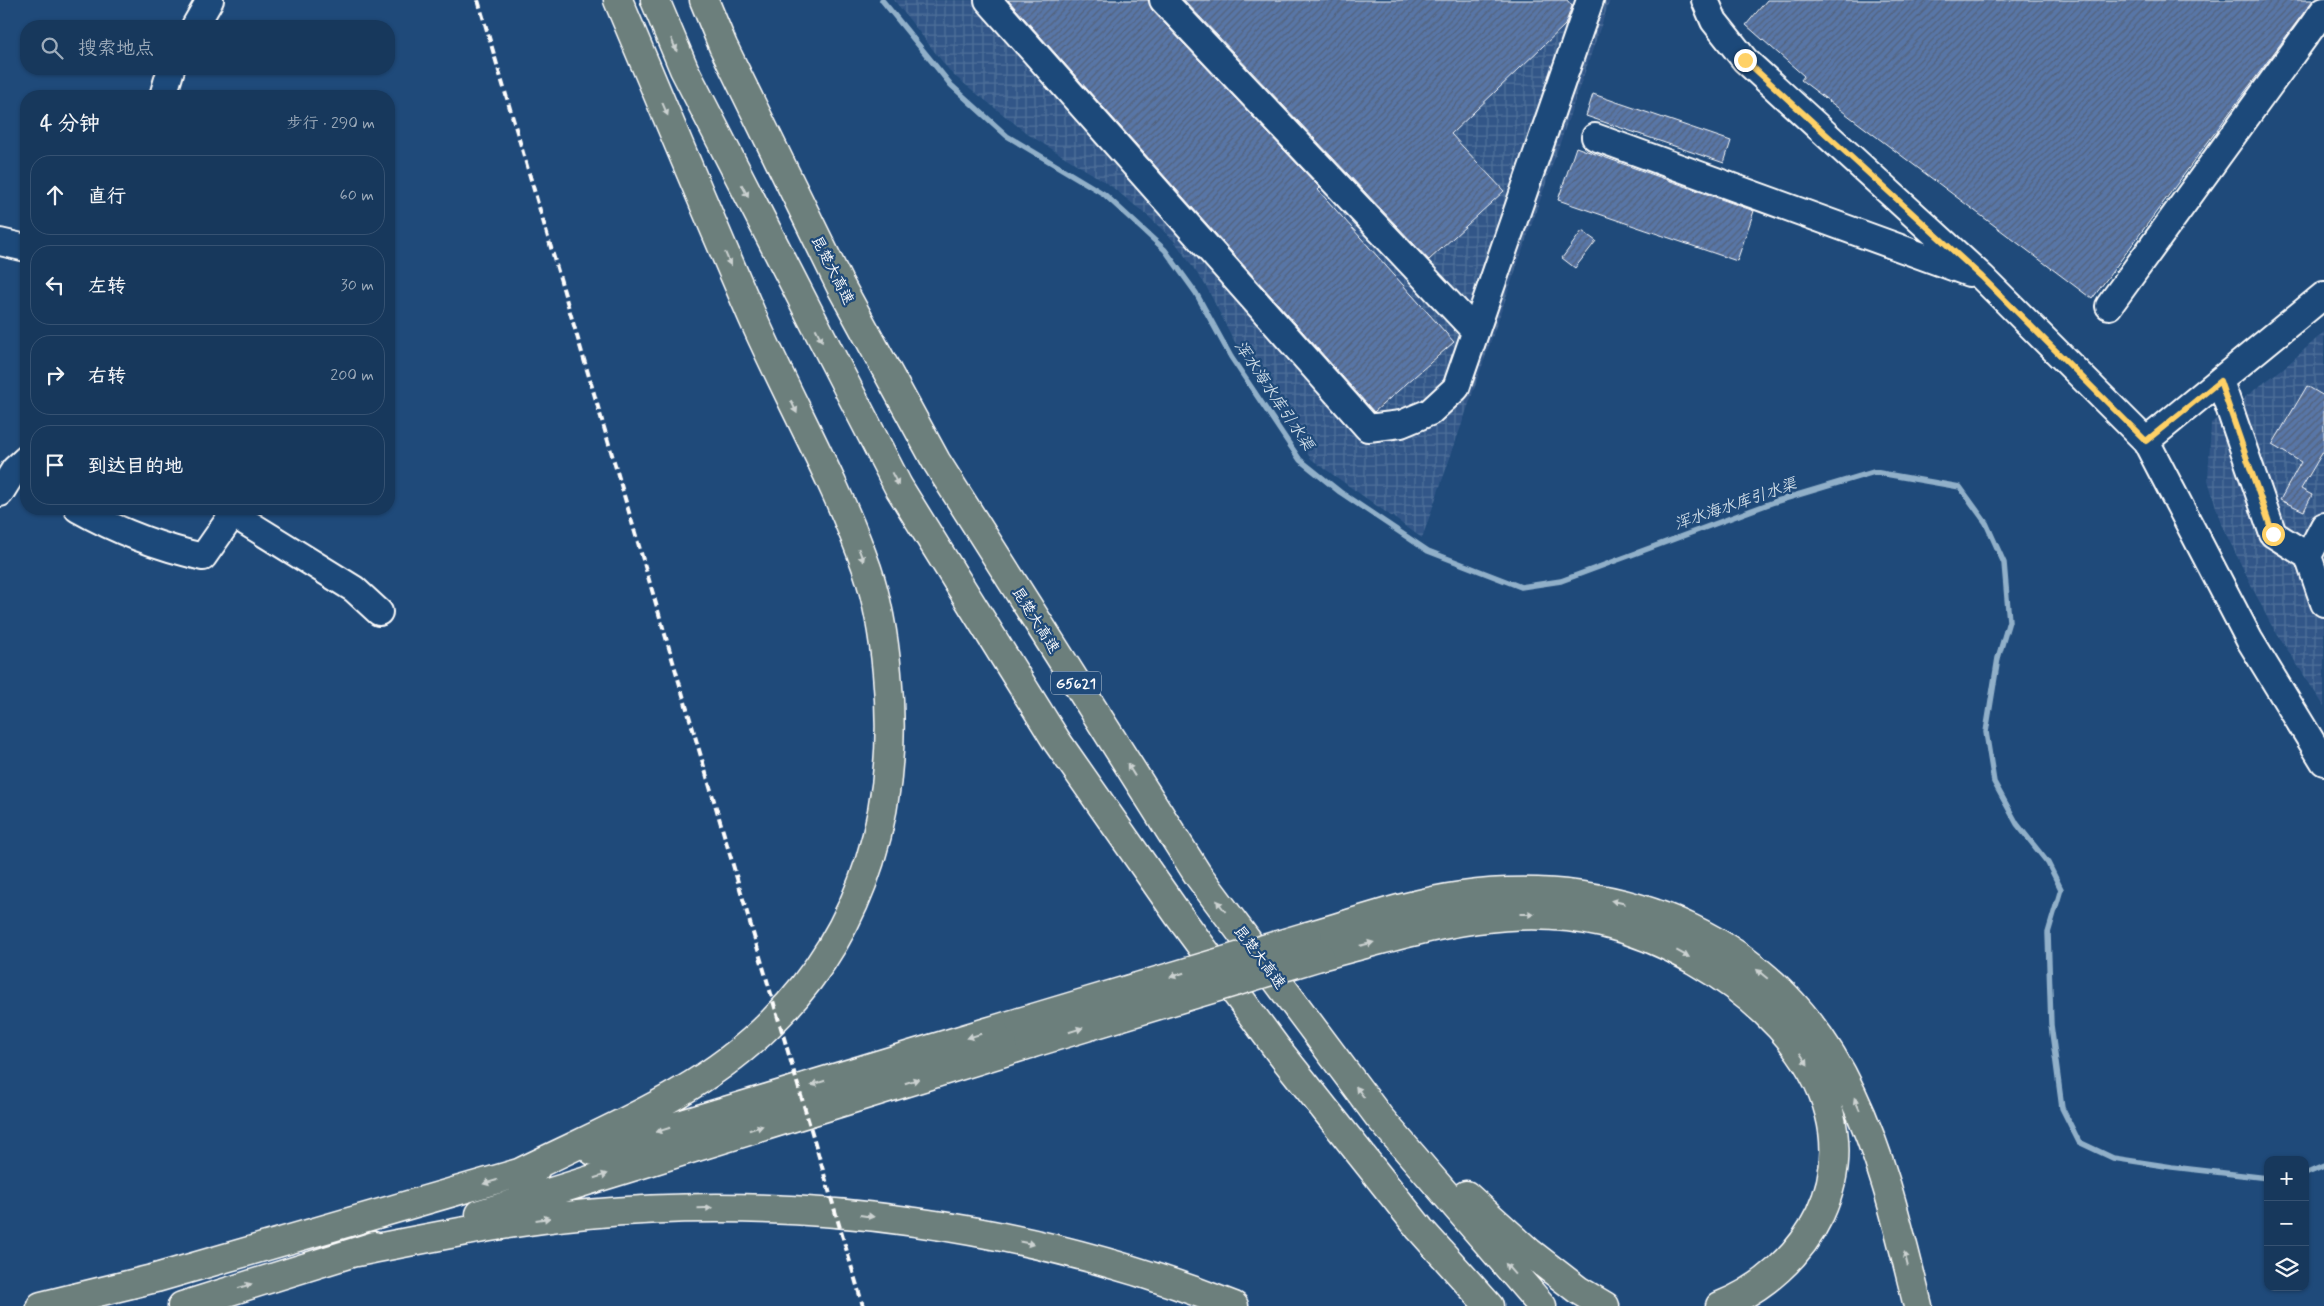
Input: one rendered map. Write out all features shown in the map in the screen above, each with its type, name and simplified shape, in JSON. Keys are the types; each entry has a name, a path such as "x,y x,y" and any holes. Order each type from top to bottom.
{"highway":[{"path":"519,1173 682,1091 730,1059 770,1024 804,988 835,942 852,911 867,872 880,823 889,756 890,712 886,656 867,571 842,509 754,319 618,0"},
{"name":"G5621","path":"655,0 684,69 731,164 898,486 1056,740 1179,916 1278,1050 1420,1229 1489,1306"},
{"name":"昆楚大高速","path":"704,0 723,46 840,285 936,461 1198,874 1379,1117 1542,1306"},
{"path":"41,1306 156,1278 519,1173 1025,1033 1314,946 1443,899 1486,893 1527,891 1584,895 1647,909 1679,921 1710,937 1742,957 1772,982 1795,1007 1827,1049 1846,1083 1873,1140 1891,1197 1918,1306"},
{"path":"1314,946 1463,920 1510,914 1561,916 1615,926 1667,946 1713,972 1760,1009 1784,1032 1799,1050 1819,1082 1829,1107 1834,1132 1835,1156 1832,1179 1816,1223 1788,1261 1752,1290 1720,1306"},
{"path":"182,1306 357,1252 1025,1033"},
{"path":"1379,1117 1529,1252 1578,1290 1605,1306"},
{"path":"357,1252 509,1223 587,1214 679,1208 789,1210 915,1222 992,1235 1127,1268 1234,1306"}],"street":[{"path":"198,20 210,0"},
{"path":"988,0 1368,428 1401,424 1430,412 1456,388 1589,1"},
{"path":"1163,0 1475,331"},
{"path":"1705,0 1714,21 1745,60 1982,277 2146,441 2249,639 2324,762"},
{"path":"2109,306 2324,10"},
{"path":"165,90 169,75"},
{"path":"1595,137 1982,277"},
{"path":"0,242 20,247"},
{"path":"2146,441 2324,295"},
{"path":"2220,381 2273,534 2308,556 2324,603"},
{"path":"90,515 115,528 171,549 204,557 232,515"},
{"path":"235,515 354,589 379,612"},
{"path":"2308,556 2324,526"}],"shaded area":[{"path":"894,0 1610,0 1422,538 1311,459 1233,339 1206,286 1175,242 1148,216 1107,183 1029,135 952,74"},
{"path":"2324,332 2324,706 2270,623 2221,524 2208,480 2211,423 2286,366"}],"building":[{"path":"1008,0 1148,0 1152,10 1320,188 1318,190 1454,342 1374,412"},
{"path":"1184,0 1567,0 1572,6 1565,25 1451,134 1504,191 1429,260"},
{"path":"1767,0 2313,0 2092,299 1801,80 1804,76 1746,25"},
{"path":"1593,94 1731,141 1724,163 1586,116"},
{"path":"1576,147 1754,211 1737,261 1558,200"},
{"path":"1582,231 1596,241 1575,268 1562,258"},
{"path":"2307,386 2324,396 2324,450 2301,489 2312,495 2304,511 2280,500 2301,462 2272,445"}],"waterway":[{"name":"浑水海水库引水渠","path":"882,0 951,85 1007,136 1104,194 1165,250 1196,293 1231,357 1300,460 1340,492 1428,551 1521,587 1561,581 1774,502 1874,472 1960,487 1986,523 2004,563 2009,621 1998,658 1986,732 1994,782 2017,824 2048,863 2061,889 2048,933 2051,1025 2062,1108 2079,1142 2113,1158 2264,1178"},
{"name":"浑水海水库引水渠","path":"2309,1172 2324,1166"}],"railway":[{"path":"478,0 863,1306"}],"route":[{"path":"1745,60 1782,96 1982,277 2146,441 2220,381 2273,534"}]}
